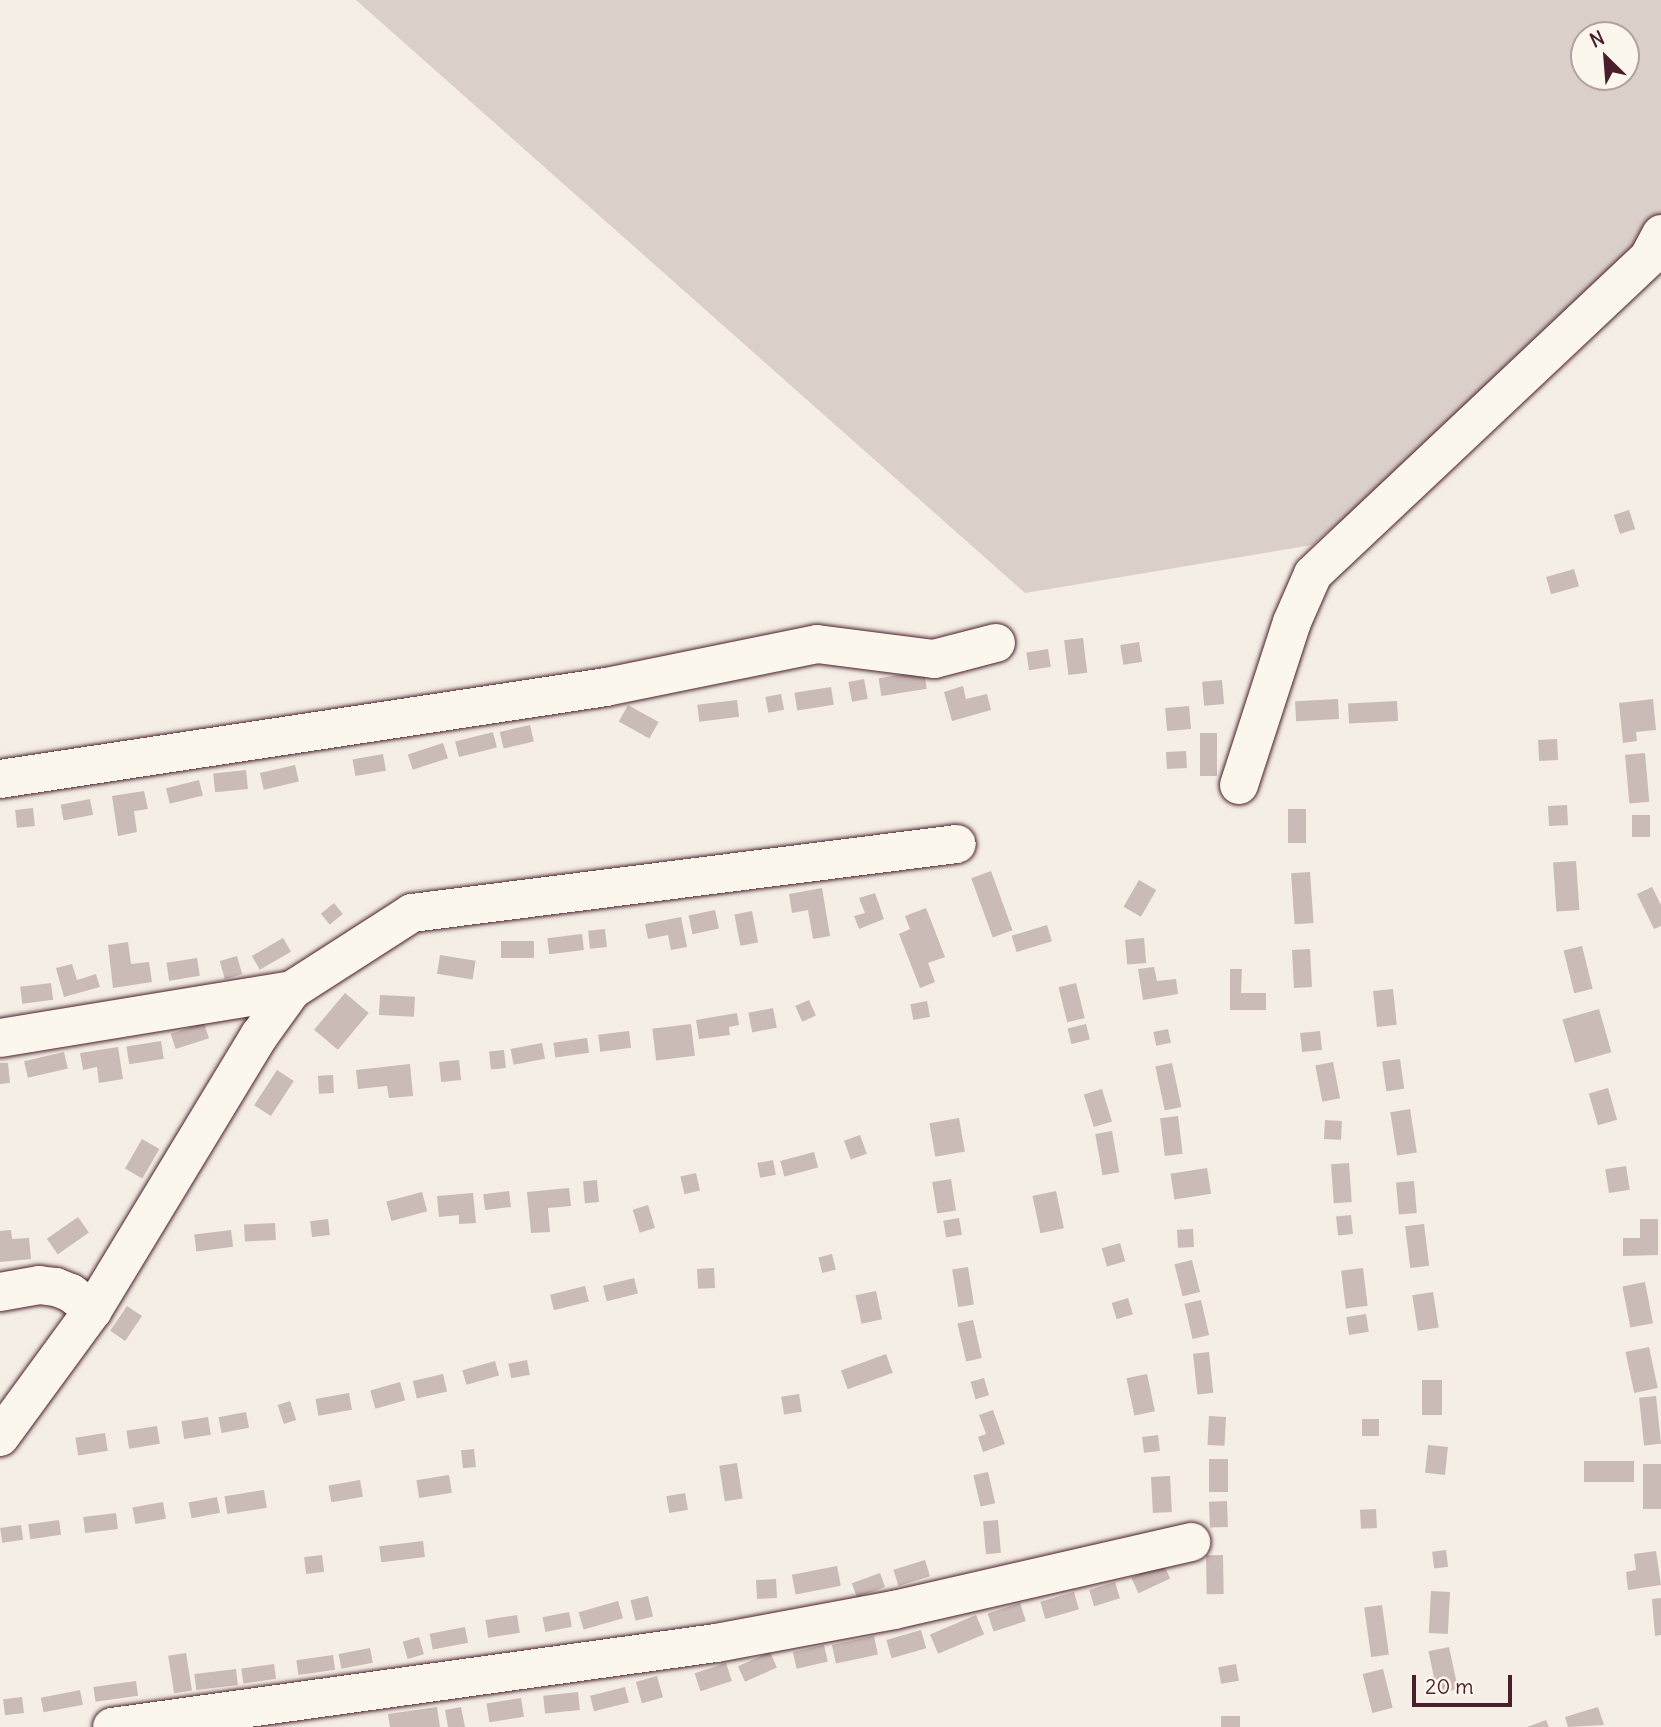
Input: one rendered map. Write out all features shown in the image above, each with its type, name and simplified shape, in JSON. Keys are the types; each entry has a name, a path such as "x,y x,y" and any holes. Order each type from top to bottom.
{"street":[{"path":"1239,785 1292,622 1313,574 1649,257 1661,234"},
{"path":"0,779 606,687 817,644 934,659 996,643"},
{"path":"0,1437 93,1310 259,1036 292,990 412,913 957,844"},
{"path":"0,1038 292,990"},
{"path":"0,1292 39,1285 56,1287 71,1293 93,1310"},
{"path":"113,1727 742,1639 894,1610 1191,1542"}],"shaded area":[{"path":"356,0 1661,0 1661,252 1312,545 1025,593"}],"building":[{"path":"1629,510 1635,529 1620,534 1614,515"},
{"path":"1574,569 1579,586 1551,594 1546,577"},
{"path":"1083,638 1087,673 1068,675 1064,640"},
{"path":"1139,642 1142,662 1123,665 1120,645"},
{"path":"1048,649 1051,667 1029,670 1026,652"},
{"path":"924,671 927,689 881,696 879,678"},
{"path":"864,679 868,699 852,702 848,682"},
{"path":"1222,680 1224,704 1204,706 1202,682"},
{"path":"963,686 966,699 987,694 991,710 952,721 944,692"},
{"path":"831,687 834,705 797,711 794,693"},
{"path":"781,694 784,710 768,713 765,697"},
{"path":"1338,699 1339,719 1296,721 1295,701"},
{"path":"1653,699 1656,730 1636,732 1637,741 1623,743 1619,703"},
{"path":"737,700 739,717 699,722 697,705"},
{"path":"1397,701 1398,721 1349,724 1348,704"},
{"path":"628,705 659,722 649,739 619,722"},
{"path":"1189,706 1191,729 1167,731 1165,708"},
{"path":"530,725 534,742 504,749 500,732"},
{"path":"493,732 497,748 459,757 455,741"},
{"path":"1200,733 1217,733 1217,776 1200,776"},
{"path":"1557,739 1558,760 1539,761 1538,740"},
{"path":"443,743 448,758 413,770 408,754"},
{"path":"1186,751 1187,768 1167,769 1166,752"},
{"path":"1645,753 1649,802 1629,804 1625,755"},
{"path":"383,754 386,771 355,776 352,759"},
{"path":"295,765 299,782 264,790 260,773"},
{"path":"246,770 248,789 215,792 213,773"},
{"path":"199,780 203,796 170,804 166,788"},
{"path":"144,791 148,809 134,811 137,832 118,836 112,796"},
{"path":"90,799 93,815 64,820 61,805"},
{"path":"1567,805 1568,825 1549,826 1548,806"},
{"path":"33,808 35,826 17,828 15,810"},
{"path":"1288,809 1306,809 1306,843 1288,843"},
{"path":"1632,815 1650,815 1650,837 1632,837"},
{"path":"1576,861 1579,910 1556,911 1553,863"},
{"path":"991,871 1013,930 993,937 971,878"},
{"path":"1310,872 1314,923 1295,924 1291,873"},
{"path":"1139,880 1156,890 1141,917 1124,907"},
{"path":"1652,887 1661,905 1661,926 1654,929 1637,894"},
{"path":"822,888 830,936 813,939 808,910 792,913 789,894"},
{"path":"875,893 884,919 859,929 854,916 865,913 859,898"},
{"path":"334,903 343,914 330,925 321,914"},
{"path":"926,908 945,957 928,963 935,982 920,988 899,934 910,929 905,916"},
{"path":"715,910 719,929 693,934 689,916"},
{"path":"752,911 758,942 740,946 734,914"},
{"path":"681,917 687,947 671,950 668,935 648,939 645,924"},
{"path":"1047,925 1052,941 1017,952 1012,936"},
{"path":"605,929 607,947 590,949 588,931"},
{"path":"582,934 584,950 549,954 547,938"},
{"path":"283,938 291,952 260,970 252,956"},
{"path":"1144,938 1146,963 1127,965 1125,940"},
{"path":"501,941 534,941 534,958 501,958"},
{"path":"128,942 131,964 149,962 152,982 113,988 108,945"},
{"path":"1582,946 1593,989 1574,993 1564,951"},
{"path":"1310,949 1312,987 1294,988 1292,950"},
{"path":"440,955 476,961 473,979 437,974"},
{"path":"237,956 242,974 225,979 220,961"},
{"path":"197,958 200,976 169,981 166,963"},
{"path":"72,964 77,980 96,974 100,987 64,997 56,968"},
{"path":"1154,967 1157,981 1176,979 1178,994 1143,1000 1138,969"},
{"path":"1230,969 1242,969 1241,993 1266,993 1266,1010 1230,1010"},
{"path":"51,983 53,1000 22,1004 20,987"},
{"path":"1076,983 1085,1018 1067,1022 1059,987"},
{"path":"1393,989 1397,1025 1377,1027 1373,991"},
{"path":"345,993 369,1013 338,1050 314,1030"},
{"path":"380,995 415,997 414,1017 379,1015"},
{"path":"809,1000 816,1016 802,1022 795,1006"},
{"path":"927,1001 930,1017 913,1020 910,1004"},
{"path":"773,1008 777,1028 752,1032 748,1013"},
{"path":"1599,1009 1611,1052 1575,1063 1562,1019"},
{"path":"737,1013 739,1025 729,1027 730,1035 699,1039 696,1020"},
{"path":"204,1023 209,1038 176,1049 171,1034"},
{"path":"691,1024 695,1056 656,1061 652,1029"},
{"path":"1086,1024 1090,1040 1071,1044 1068,1029"},
{"path":"1168,1029 1171,1043 1156,1046 1153,1032"},
{"path":"629,1031 631,1048 600,1052 598,1035"},
{"path":"1320,1031 1322,1050 1302,1052 1300,1033"},
{"path":"587,1038 589,1053 555,1058 553,1043"},
{"path":"161,1041 164,1059 129,1064 126,1046"},
{"path":"542,1043 545,1059 514,1065 511,1049"},
{"path":"118,1047 123,1079 99,1083 97,1067 83,1070 80,1053"},
{"path":"504,1050 506,1068 491,1069 489,1052"},
{"path":"64,1052 68,1069 28,1078 24,1061"},
{"path":"1400,1059 1404,1089 1386,1091 1382,1062"},
{"path":"459,1060 461,1080 441,1082 439,1062"},
{"path":"1333,1062 1340,1098 1322,1102 1315,1065"},
{"path":"0,1063 8,1063 10,1083 0,1084"},
{"path":"1172,1063 1181,1107 1165,1111 1155,1067"},
{"path":"410,1064 413,1096 389,1098 387,1086 358,1089 356,1070"},
{"path":"277,1070 294,1081 271,1116 254,1105"},
{"path":"333,1075 334,1093 319,1094 318,1076"},
{"path":"1608,1088 1617,1120 1598,1125 1589,1094"},
{"path":"1102,1089 1112,1122 1094,1127 1084,1095"},
{"path":"1410,1109 1417,1152 1397,1156 1390,1112"},
{"path":"1178,1116 1183,1154 1165,1156 1160,1118"},
{"path":"959,1118 965,1151 935,1157 929,1123"},
{"path":"1325,1120 1342,1121 1341,1140 1324,1139"},
{"path":"1112,1131 1119,1172 1103,1175 1095,1134"},
{"path":"860,1135 867,1154 851,1160 844,1141"},
{"path":"142,1139 159,1149 142,1178 125,1168"},
{"path":"814,1152 818,1167 784,1177 780,1161"},
{"path":"773,1160 776,1175 760,1178 757,1163"},
{"path":"1349,1163 1352,1202 1334,1203 1331,1164"},
{"path":"1626,1166 1630,1190 1609,1193 1605,1169"},
{"path":"1207,1168 1211,1194 1175,1199 1170,1174"},
{"path":"696,1173 700,1191 684,1194 680,1177"},
{"path":"951,1179 956,1211 937,1214 932,1182"},
{"path":"597,1180 599,1202 585,1203 583,1181"},
{"path":"1414,1181 1417,1213 1399,1214 1396,1183"},
{"path":"569,1188 571,1206 548,1208 550,1232 531,1233 527,1192"},
{"path":"509,1191 511,1207 485,1210 483,1194"},
{"path":"1056,1191 1064,1228 1040,1233 1033,1196"},
{"path":"422,1192 427,1211 391,1221 386,1202"},
{"path":"473,1193 476,1223 459,1224 459,1215 439,1217 437,1196"},
{"path":"648,1205 655,1228 640,1233 633,1210"},
{"path":"1351,1215 1353,1234 1338,1235 1336,1217"},
{"path":"78,1217 89,1233 58,1254 47,1239"},
{"path":"959,1218 962,1235 946,1238 943,1221"},
{"path":"328,1219 330,1235 312,1237 310,1221"},
{"path":"1640,1219 1658,1219 1658,1255 1623,1256 1623,1238 1640,1238"},
{"path":"275,1223 276,1240 245,1242 244,1225"},
{"path":"1424,1224 1429,1266 1410,1268 1405,1226"},
{"path":"1193,1229 1194,1247 1178,1248 1177,1230"},
{"path":"11,1230 12,1239 29,1238 31,1259 0,1262 0,1231"},
{"path":"231,1230 233,1247 196,1251 194,1235"},
{"path":"1120,1243 1125,1261 1107,1267 1102,1248"},
{"path":"832,1254 836,1270 822,1273 818,1257"},
{"path":"1192,1260 1200,1292 1183,1296 1175,1264"},
{"path":"968,1267 974,1305 958,1307 952,1270"},
{"path":"714,1268 715,1288 698,1289 697,1269"},
{"path":"1363,1268 1368,1306 1346,1308 1341,1271"},
{"path":"634,1278 638,1294 607,1301 603,1286"},
{"path":"1645,1282 1653,1323 1630,1328 1622,1286"},
{"path":"585,1286 589,1302 554,1310 550,1295"},
{"path":"876,1291 882,1319 861,1324 855,1295"},
{"path":"1433,1292 1439,1328 1418,1331 1412,1295"},
{"path":"1128,1298 1133,1314 1117,1319 1112,1303"},
{"path":"1201,1300 1209,1335 1193,1339 1184,1304"},
{"path":"127,1306 142,1316 125,1341 110,1331"},
{"path":"1366,1314 1369,1332 1349,1335 1346,1317"},
{"path":"973,1320 982,1358 966,1362 957,1324"},
{"path":"1649,1347 1658,1388 1634,1393 1626,1352"},
{"path":"1209,1352 1213,1393 1197,1394 1193,1354"},
{"path":"886,1354 893,1373 848,1389 841,1370"},
{"path":"527,1360 530,1375 511,1378 508,1364"},
{"path":"495,1361 499,1375 466,1385 462,1370"},
{"path":"443,1374 447,1392 417,1399 413,1381"},
{"path":"1147,1374 1155,1411 1134,1416 1126,1378"},
{"path":"984,1378 989,1395 976,1399 971,1382"},
{"path":"1422,1380 1442,1380 1442,1415 1422,1415"},
{"path":"400,1382 405,1400 375,1409 370,1391"},
{"path":"349,1393 352,1410 318,1416 316,1399"},
{"path":"799,1394 802,1412 784,1415 781,1397"},
{"path":"1656,1396 1661,1444 1644,1446 1639,1398"},
{"path":"290,1401 296,1420 284,1424 278,1405"},
{"path":"993,1410 1005,1444 983,1452 978,1437 986,1434 979,1415"},
{"path":"246,1412 249,1428 222,1433 219,1417"},
{"path":"1209,1416 1226,1417 1224,1446 1207,1445"},
{"path":"208,1417 211,1435 184,1439 181,1421"},
{"path":"1362,1419 1379,1419 1379,1436 1362,1436"},
{"path":"157,1426 160,1444 129,1449 126,1431"},
{"path":"105,1433 108,1451 78,1455 75,1438"},
{"path":"1158,1435 1160,1451 1144,1453 1142,1437"},
{"path":"1428,1445 1448,1447 1445,1475 1425,1473"},
{"path":"474,1449 476,1467 463,1468 461,1450"},
{"path":"1209,1459 1228,1459 1228,1492 1209,1492"},
{"path":"1584,1461 1634,1461 1634,1482 1584,1482"},
{"path":"737,1463 743,1499 725,1501 719,1466"},
{"path":"1643,1464 1661,1464 1661,1509 1643,1509"},
{"path":"988,1472 995,1503 981,1507 973,1475"},
{"path":"449,1475 452,1493 419,1498 416,1480"},
{"path":"1170,1476 1172,1512 1153,1513 1151,1477"},
{"path":"360,1480 363,1497 331,1502 328,1486"},
{"path":"264,1490 267,1508 227,1514 224,1496"},
{"path":"685,1493 688,1510 669,1513 666,1496"},
{"path":"217,1497 220,1513 192,1518 189,1503"},
{"path":"1227,1501 1228,1527 1210,1528 1209,1502"},
{"path":"163,1502 166,1519 135,1524 132,1507"},
{"path":"1376,1509 1377,1528 1361,1529 1360,1510"},
{"path":"116,1513 118,1529 85,1533 83,1517"},
{"path":"59,1520 61,1535 30,1539 28,1524"},
{"path":"998,1520 1001,1553 986,1554 983,1521"},
{"path":"21,1525 23,1540 2,1543 0,1528"},
{"path":"423,1541 425,1557 381,1562 379,1546"},
{"path":"1446,1550 1448,1567 1434,1569 1432,1552"},
{"path":"1656,1551 1661,1585 1628,1590 1626,1572 1636,1570 1634,1554"},
{"path":"322,1555 324,1572 306,1574 304,1557"},
{"path":"1206,1555 1223,1555 1224,1594 1207,1594"},
{"path":"925,1560 930,1576 898,1586 893,1570"},
{"path":"1163,1563 1170,1578 1138,1593 1131,1578"},
{"path":"837,1566 841,1586 796,1594 792,1575"},
{"path":"880,1573 885,1587 857,1597 852,1583"},
{"path":"776,1579 777,1598 757,1599 756,1580"},
{"path":"1115,1582 1120,1598 1094,1606 1089,1590"},
{"path":"1431,1591 1450,1592 1448,1634 1429,1633"},
{"path":"1074,1592 1079,1609 1045,1619 1040,1602"},
{"path":"648,1596 653,1616 636,1621 631,1600"},
{"path":"1661,1598 1661,1635 1655,1636 1652,1599"},
{"path":"618,1601 623,1618 584,1630 579,1612"},
{"path":"1020,1603 1026,1621 994,1632 988,1614"},
{"path":"1382,1605 1389,1655 1371,1657 1364,1608"},
{"path":"569,1612 572,1627 545,1632 542,1617"},
{"path":"517,1615 520,1633 488,1638 485,1620"},
{"path":"976,1615 984,1634 938,1654 930,1635"},
{"path":"465,1627 468,1643 433,1650 430,1634"},
{"path":"921,1630 926,1648 892,1658 886,1640"},
{"path":"874,1636 878,1655 836,1664 832,1645"},
{"path":"419,1637 424,1654 408,1659 403,1642"},
{"path":"824,1645 828,1662 797,1669 793,1652"},
{"path":"1449,1647 1458,1689 1437,1693 1428,1651"},
{"path":"370,1648 373,1663 341,1669 339,1654"},
{"path":"770,1652 777,1668 745,1682 738,1666"},
{"path":"186,1653 192,1691 174,1693 168,1656"},
{"path":"333,1655 335,1670 298,1675 296,1660"},
{"path":"726,1663 732,1681 700,1691 695,1673"},
{"path":"274,1664 276,1679 243,1683 241,1669"},
{"path":"1236,1664 1239,1681 1221,1684 1218,1667"},
{"path":"236,1669 238,1685 196,1690 194,1674"},
{"path":"1383,1669 1393,1708 1372,1713 1363,1674"},
{"path":"657,1676 663,1697 642,1703 636,1682"},
{"path":"136,1681 138,1696 96,1702 93,1687"},
{"path":"625,1687 629,1703 594,1711 590,1696"},
{"path":"80,1690 83,1705 44,1712 41,1698"},
{"path":"578,1692 580,1710 545,1714 543,1696"},
{"path":"22,1697 24,1713 5,1715 3,1699"},
{"path":"521,1698 524,1717 489,1722 486,1703"},
{"path":"437,1707 440,1727 390,1727 388,1714"},
{"path":"461,1707 465,1727 448,1727 445,1710"},
{"path":"1598,1707 1604,1725 1568,1727 1565,1717"},
{"path":"1221,1716 1240,1716 1240,1727 1221,1727"},
{"path":"1546,1720 1549,1727 1527,1727"}]}
